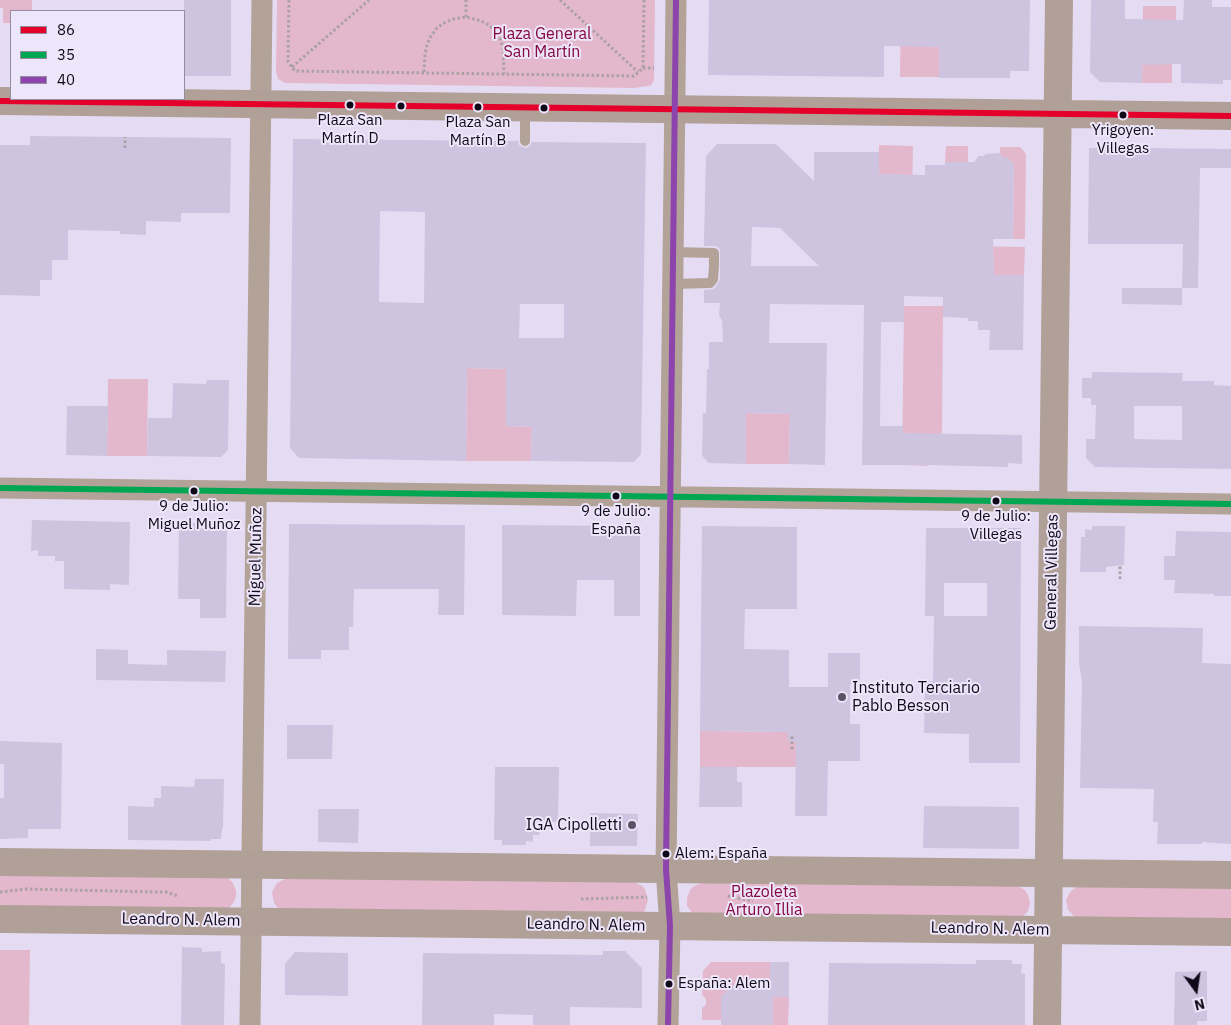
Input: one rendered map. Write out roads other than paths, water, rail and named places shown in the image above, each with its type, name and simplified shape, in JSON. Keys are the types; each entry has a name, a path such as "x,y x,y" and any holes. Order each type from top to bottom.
{"main road":[{"name":"General Villegas","path":"1047,1025 1059,0"},
{"path":"0,101 1231,116"},
{"path":"0,862 1231,875"},
{"name":"Leandro N. Alem","path":"0,919 1231,932"}],"street":[{"name":"Miguel Muñoz","path":"250,1025 262,0"},
{"path":"668,1025 670,926 666,869 676,0"},
{"path":"0,488 1231,504"}],"lane":[{"path":"525,108 525,141"},
{"path":"673,252 714,252 713,279 710,283 673,284"}],"place":[{"name":"Plaza San Martín D","path":"350,105"},
{"name":"Plaza San Martín B","path":"478,107"},
{"name":"Yrigoyen: Villegas","path":"1123,115"},
{"name":"9 de Julio: Miguel Muñoz","path":"194,491"},
{"name":"9 de Julio: España","path":"616,496"},
{"name":"9 de Julio: Villegas","path":"996,501"},
{"name":"Instituto Terciario Pablo Besson","path":"842,697"},
{"name":"IGA Cipolletti","path":"632,825"},
{"name":"Alem: España","path":"666,854"},
{"name":"España: Alem","path":"669,984"}],"park label":[{"name":"Plaza General San Martín","path":"542,43"},
{"name":"Plazoleta Arturo Illia","path":"764,901"}]}
